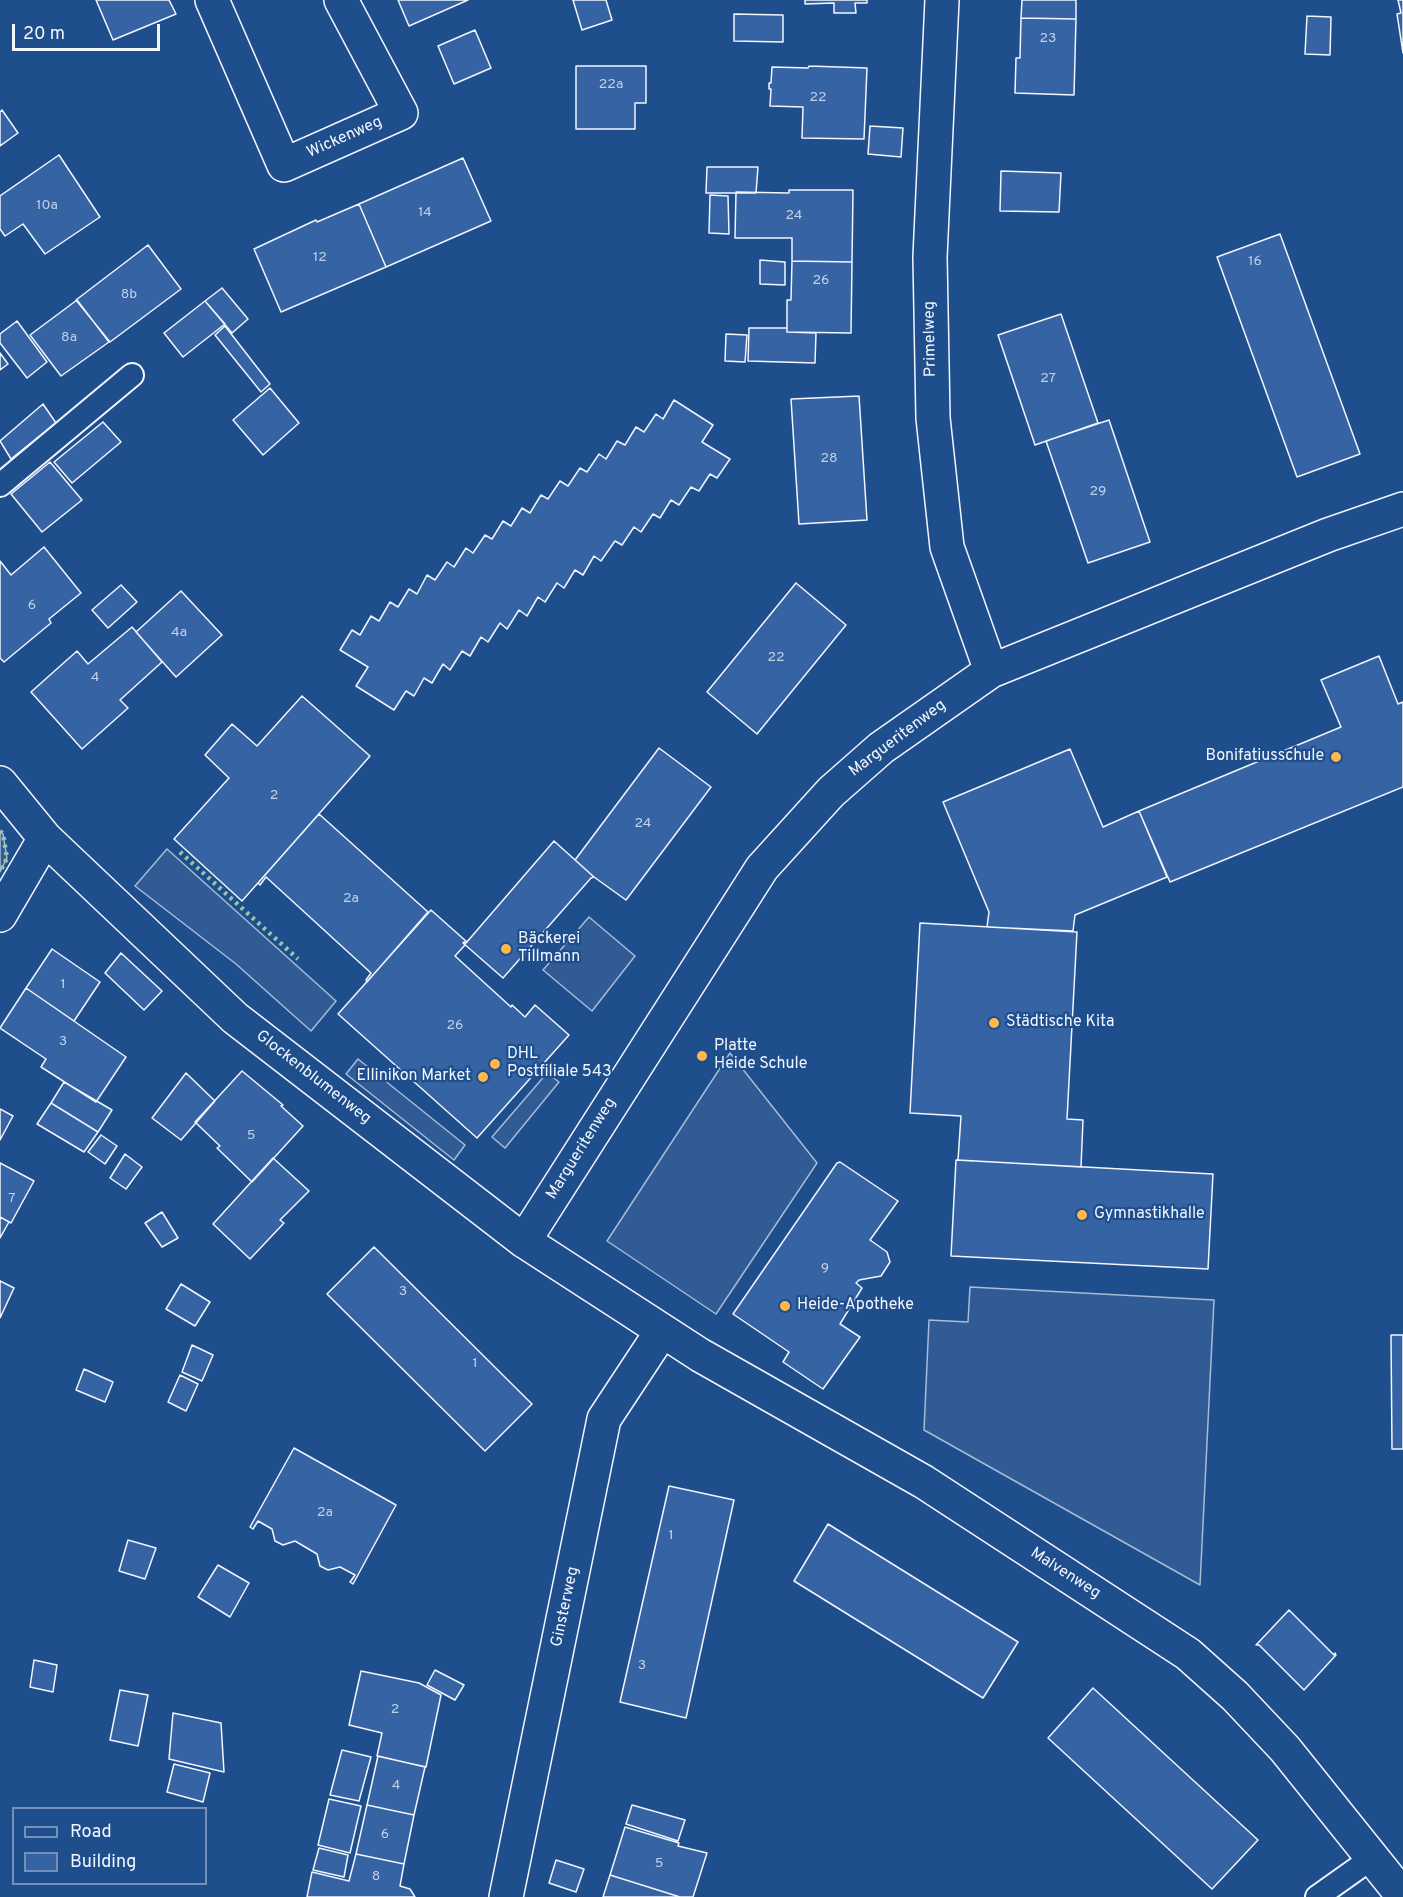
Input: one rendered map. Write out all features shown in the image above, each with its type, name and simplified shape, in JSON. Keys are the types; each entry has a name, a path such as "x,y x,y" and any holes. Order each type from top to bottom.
{"street":[{"name":"Wickenweg","path":"212,0 284,165 401,113 341,0"},
{"name":"Primelweg","path":"942,0 930,257 933,418 947,547 991,671"},
{"name":"Margueritenweg","path":"524,1241 762,868 831,792 881,748 991,671 1328,535 1403,509"},
{"name":"Glockenblumenweg","path":"0,783 45,838 235,1018 524,1241 662,1331"},
{"path":"0,915 45,838"},
{"name":"Malvenweg","path":"662,1331 924,1482 1188,1654 1235,1696 1285,1749 1403,1896"},
{"name":"Ginsterweg","path":"506,1897 604,1419 662,1331"}],"lane":[{"path":"0,485 132,375"},
{"path":"1317,1897 1372,1858"}],"shaded area":[{"path":"0,831 3,834 7,858 0,872"},
{"path":"167,849 336,1001 311,1031 236,964 135,886"},
{"path":"589,917 635,956 592,1011 543,970"},
{"path":"730,1053 817,1163 716,1314 607,1241"},
{"path":"358,1059 465,1145 454,1160 346,1074"},
{"path":"547,1073 559,1082 505,1148 492,1137"},
{"path":"970,1287 1214,1300 1200,1585 924,1430 929,1320 968,1322"}],"building":[{"path":"96,0 169,0 176,14 113,40"},
{"path":"398,0 468,0 409,26"},
{"path":"573,0 606,0 612,20 582,30"},
{"path":"805,0 867,0 867,3 855,3 856,13 834,13 834,3 805,4"},
{"path":"1022,0 1076,0 1076,19 1021,18"},
{"path":"1398,0 1403,0 1403,53 1397,14 1401,13"},
{"path":"734,14 783,15 783,42 734,41"},
{"path":"1307,16 1331,17 1330,55 1305,54"},
{"path":"1021,18 1076,19 1074,95 1015,93 1016,58 1020,58"},
{"path":"475,30 491,68 454,84 438,46"},
{"path":"576,66 646,66 646,103 635,103 635,129 576,129"},
{"path":"809,66 867,68 864,139 802,138 803,107 770,106 769,83 771,83 772,67 808,68"},
{"path":"2,110 18,133 0,146 0,112"},
{"path":"870,126 903,128 901,157 868,154"},
{"path":"59,155 100,217 45,254 23,224 5,236 0,229 0,196"},
{"path":"463,158 491,221 386,267 359,204"},
{"path":"707,167 758,167 756,193 706,193"},
{"path":"1001,171 1061,173 1059,212 1000,211"},
{"path":"789,190 853,190 852,262 792,261 792,238 735,238 736,192 789,193"},
{"path":"710,195 728,196 729,234 709,233"},
{"path":"359,204 386,267 281,312 254,249 316,220 317,222"},
{"path":"1280,234 1360,454 1297,477 1217,257"},
{"path":"148,245 181,289 110,342 76,300"},
{"path":"760,260 785,262 785,285 760,284"},
{"path":"792,261 852,262 851,333 787,332 787,300 791,300"},
{"path":"222,288 248,319 232,333 205,301"},
{"path":"77,300 109,342 61,376 30,335"},
{"path":"205,301 225,324 183,357 164,333"},
{"path":"1061,314 1098,423 1035,445 998,335"},
{"path":"17,321 47,362 27,378 0,343 0,334"},
{"path":"225,326 270,384 261,392 215,335"},
{"path":"749,328 787,328 787,332 816,333 815,363 748,361"},
{"path":"726,334 747,335 745,362 725,361"},
{"path":"0,353 8,364 0,370"},
{"path":"270,388 299,423 263,455 233,420"},
{"path":"859,396 867,520 799,524 791,399"},
{"path":"674,400 713,425 702,442 730,459 717,478 710,474 699,491 691,487 679,505 671,500 660,518 653,514 641,532 634,527 622,545 615,541 601,561 594,556 583,575 575,570 564,588 557,583 545,602 538,597 527,616 519,610 507,629 500,623 488,642 481,637 470,656 462,651 450,670 443,664 432,683 424,678 414,696 406,691 394,710 356,686 368,667 340,650 352,630 360,635 371,616 379,621 390,602 398,607 409,589 417,594 427,575 435,580 447,562 454,567 466,548 473,553 485,535 492,539 503,521 511,526 522,508 530,513 541,495 548,499 560,481 568,486 580,468 587,472 599,454 606,459 617,441 625,445 636,427 644,432 656,414 663,419"},
{"path":"43,404 56,423 11,459 0,441"},
{"path":"1109,420 1150,542 1088,563 1046,441"},
{"path":"103,422 121,442 72,483 54,462"},
{"path":"50,462 82,500 42,532 11,494"},
{"path":"44,547 81,593 49,619 51,623 4,662 0,658 0,561 11,575"},
{"path":"796,583 846,625 757,734 707,692"},
{"path":"121,585 137,602 108,628 92,610"},
{"path":"181,591 222,635 176,677 136,632"},
{"path":"132,627 162,662 120,700 128,708 82,749 31,692 77,651 88,664"},
{"name":"Bonifatiusschule","path":"1379,656 1398,704 1403,702 1403,787 1170,882 1139,811 1341,727 1321,680"},
{"path":"302,696 370,756 242,901 174,839 229,778 205,755 232,724 257,746"},
{"path":"659,748 711,787 626,900 575,860"},
{"path":"1070,749 1103,827 1139,811 1167,877 1075,915 1073,931 987,927 989,912 943,802"},
{"path":"319,814 428,912 367,982 371,973 266,877 260,885 258,883"},
{"path":"554,841 594,877 503,978 463,943 466,943"},
{"path":"431,910 467,942 464,942 465,945 455,956 511,1007 512,1005 525,1017 535,1005 569,1035 477,1138 338,1014"},
{"name":"Städtische Kita","path":"920,923 1077,932 1067,1119 1083,1120 1081,1167 958,1160 961,1116 910,1113"},
{"path":"52,949 100,982 74,1021 26,988"},
{"path":"121,953 162,991 144,1010 105,973"},
{"path":"26,988 126,1057 96,1102 41,1067 46,1059 0,1028"},
{"path":"242,1071 283,1105 281,1106 303,1126 252,1182 217,1148 220,1146 195,1122"},
{"path":"186,1073 215,1101 181,1140 152,1118"},
{"path":"64,1082 112,1110 98,1132 51,1103"},
{"path":"51,1103 98,1132 84,1152 37,1124"},
{"path":"0,1109 13,1116 0,1140"},
{"path":"101,1135 117,1146 105,1164 88,1152"},
{"path":"125,1154 142,1167 126,1189 110,1178"},
{"path":"273,1158 309,1191 280,1220 284,1223 250,1259 213,1224"},
{"name":"Gymnastikhalle","path":"956,1160 1213,1174 1208,1269 951,1256"},
{"path":"840,1162 898,1201 870,1240 887,1252 890,1262 881,1276 859,1280 856,1283 862,1288 840,1324 860,1337 823,1389 783,1362 789,1352 733,1314 837,1163"},
{"path":"0,1163 34,1181 11,1223 0,1217"},
{"path":"162,1212 178,1238 162,1247 145,1223"},
{"path":"0,1217 9,1222 0,1238"},
{"path":"374,1247 532,1404 485,1451 327,1294"},
{"path":"0,1281 14,1288 0,1318"},
{"path":"181,1284 210,1302 195,1326 166,1309"},
{"path":"1391,1335 1403,1335 1403,1449 1392,1449"},
{"path":"192,1345 213,1355 202,1381 182,1372"},
{"path":"84,1369 113,1382 105,1402 76,1390"},
{"path":"180,1375 198,1384 186,1411 168,1402"},
{"path":"294,1448 396,1505 353,1584 350,1582 355,1575 340,1567 328,1570 320,1566 317,1554 295,1541 283,1545 275,1541 272,1529 258,1521 253,1529 250,1527"},
{"path":"669,1486 734,1500 686,1718 620,1702"},
{"path":"828,1524 1018,1642 983,1698 794,1581"},
{"path":"128,1540 156,1548 145,1579 119,1571"},
{"path":"218,1565 249,1583 230,1617 198,1597"},
{"path":"1289,1610 1336,1655 1304,1690 1259,1645 1256,1645"},
{"path":"34,1660 57,1665 53,1692 30,1687"},
{"path":"435,1670 464,1685 455,1700 427,1685"},
{"path":"361,1671 419,1683 441,1695 426,1767 377,1756 382,1733 349,1725"},
{"path":"1093,1688 1258,1840 1212,1889 1048,1738"},
{"path":"120,1690 148,1695 138,1746 110,1740"},
{"path":"173,1713 221,1723 224,1772 169,1759"},
{"path":"342,1750 371,1757 359,1801 330,1795"},
{"path":"378,1756 425,1767 414,1815 367,1805"},
{"path":"174,1764 210,1773 203,1802 167,1792"},
{"path":"329,1799 361,1806 350,1853 318,1845"},
{"path":"367,1805 414,1815 404,1864 356,1854"},
{"path":"632,1805 685,1820 678,1841 626,1824"},
{"path":"625,1827 679,1843 678,1846 707,1853 693,1897 680,1897 610,1875"},
{"path":"319,1848 348,1855 344,1877 313,1870"},
{"path":"356,1854 404,1864 400,1886 410,1889 415,1897 307,1897 312,1872 349,1881"},
{"path":"556,1860 584,1869 576,1892 549,1883"},
{"path":"610,1875 680,1897 603,1897"}],"hedge":[{"path":"0,831 3,834 7,858 0,872"},
{"path":"180,852 298,959"}],"place":[{"name":"Bonifatiusschule","path":"1336,757"},
{"name":"Bäckerei Tillmann","path":"506,949"},
{"name":"Städtische Kita","path":"994,1023"},
{"name":"Platte Heide Schule","path":"702,1056"},
{"name":"DHL Postfiliale 543","path":"495,1064"},
{"name":"Ellinikon Market","path":"483,1077"},
{"name":"Gymnastikhalle","path":"1082,1215"},
{"name":"Heide-Apotheke","path":"785,1306"}]}
